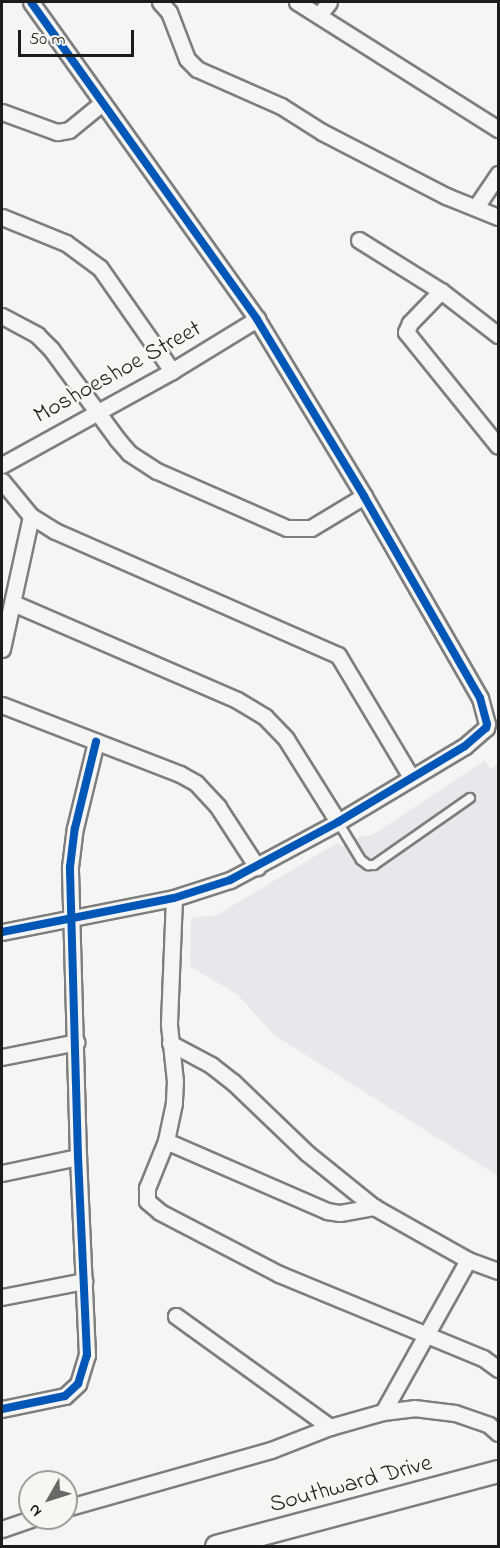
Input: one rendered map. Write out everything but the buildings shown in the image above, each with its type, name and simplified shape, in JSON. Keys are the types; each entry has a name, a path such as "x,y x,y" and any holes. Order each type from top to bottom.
{"main road":[{"name":"Southward Drive","path":"216,1546 498,1471"}],"street":[{"path":"2,932 174,898 230,880 338,822 492,730 480,698 364,496 257,319 31,2"},
{"path":"297,2 498,129"},
{"path":"319,15 329,2"},
{"path":"169,5 187,59 197,69 281,106 322,132 411,178 498,217"},
{"path":"2,112 57,132 69,130 102,103"},
{"path":"476,207 498,174"},
{"path":"2,217 66,243 100,268 172,371"},
{"path":"359,240 441,291 498,335"},
{"path":"441,291 410,323 406,332 497,441"},
{"path":"2,316 38,335 129,453 142,463 273,524 300,529 311,528 364,496"},
{"name":"Moshoeshoe Street","path":"5,459 172,371 257,319"},
{"path":"2,481 31,516 55,531 338,656 411,777"},
{"path":"2,650 31,516"},
{"path":"13,603 237,700 265,717 286,740 338,822"},
{"path":"2,705 180,774 196,783 218,807 258,867"},
{"path":"2,1409 65,1396 78,1384 87,1355 78,1157 72,848 96,742"},
{"path":"174,898 170,1043 175,1081 166,1141 147,1188 147,1201 152,1207 279,1274 483,1358 498,1369"},
{"path":"2,1057 77,1042"},
{"path":"170,1043 210,1065 233,1082 307,1153 374,1207 468,1260 498,1271"},
{"path":"166,1141 327,1211 340,1213 374,1207"},
{"path":"2,1173 78,1157"},
{"path":"383,1412 468,1260"},
{"path":"2,1297 84,1281"},
{"path":"176,1316 330,1427"},
{"path":"78,1505 271,1450 330,1427 383,1412 414,1408 444,1411 498,1428"},
{"path":"2,1529 18,1524"}],"lane":[{"path":"338,822 361,860 368,865 374,865 470,798"}],"shaded area":[{"path":"485,760 490,769 498,764 498,1176 274,1035 238,995 190,966 191,918 217,915 337,843 343,846 363,835 371,836"}],"cycle path":[{"path":"2,932 174,898 230,880 338,822 465,746 486,728 487,724 480,698 364,496 257,319 31,2"},
{"path":"2,1409 65,1396 78,1384 87,1355 78,1157 70,867 75,828 96,742"}]}
